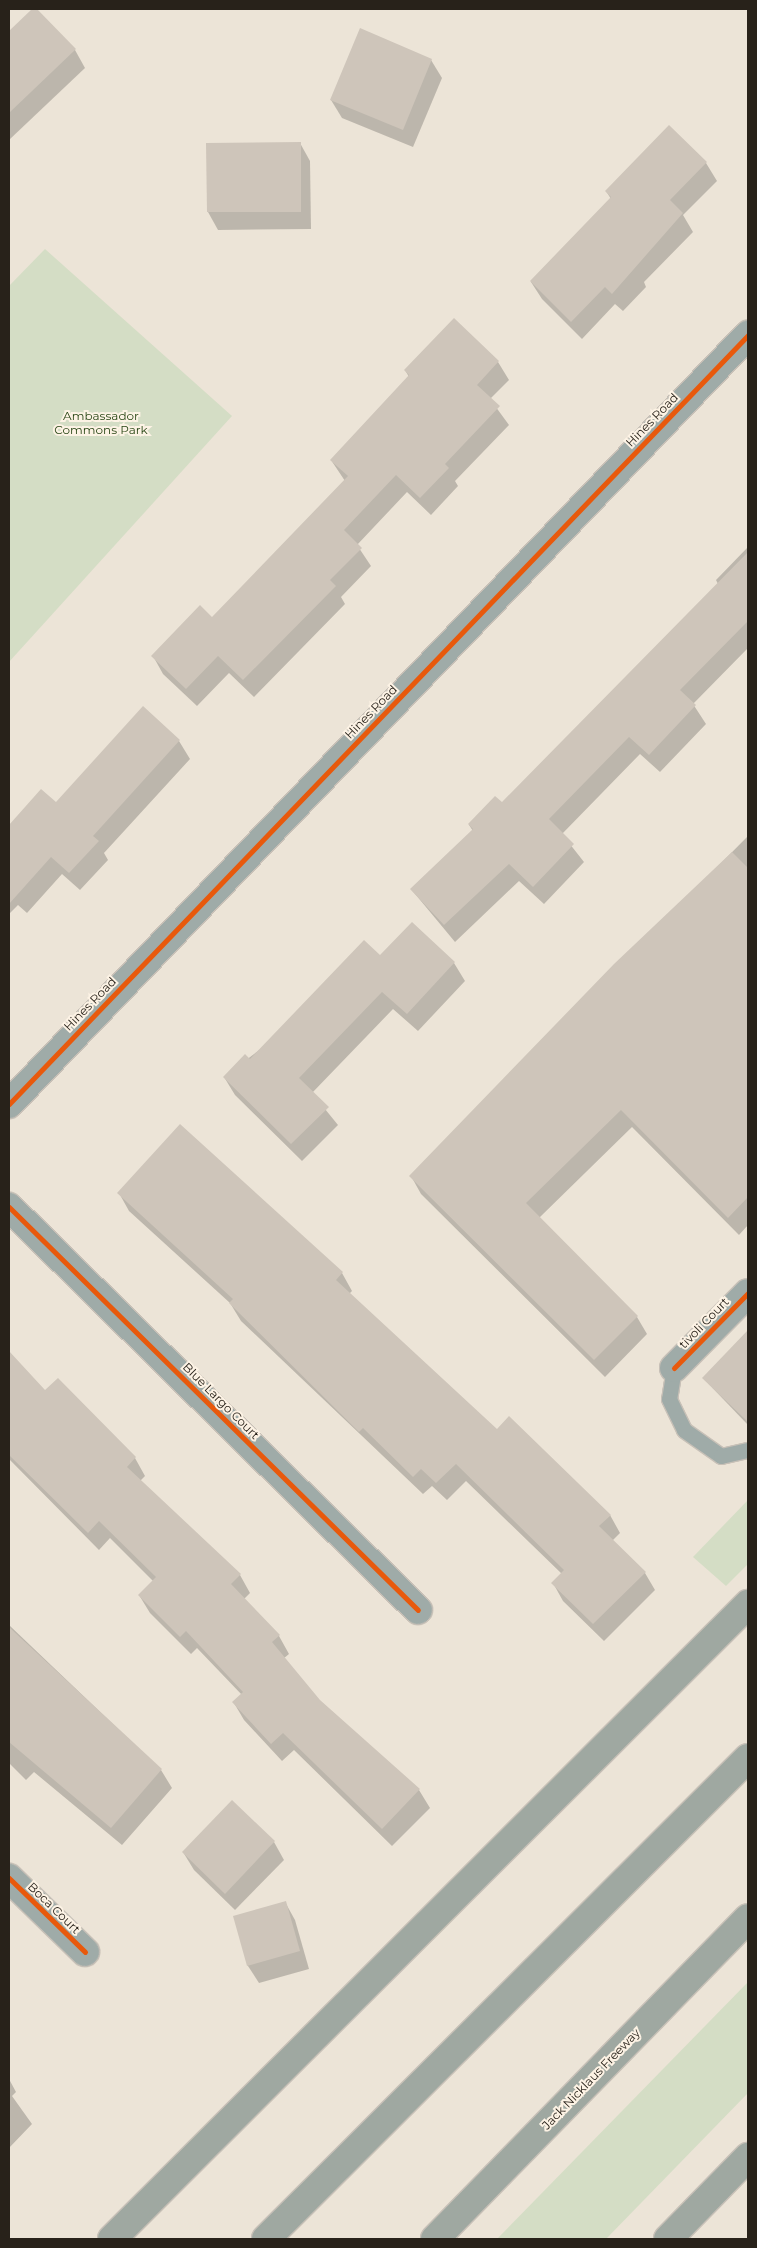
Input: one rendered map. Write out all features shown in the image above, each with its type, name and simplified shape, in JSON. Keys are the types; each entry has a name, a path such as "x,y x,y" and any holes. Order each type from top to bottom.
{"highway":[{"path":"112,2239 748,1604"},
{"path":"266,2239 748,1758"},
{"name":"Jack Nicklaus Freeway","path":"435,2239 748,1918"},
{"path":"668,2239 748,2157"}],"street":[{"name":"Hines Road","path":"9,1104 748,335"},
{"name":"Blue Largo Court","path":"9,1206 418,1610"},
{"name":"tivoli Court","path":"674,1368 748,1292"},
{"name":"Boca Court","path":"9,1878 85,1952"}],"lane":[{"path":"674,1368 669,1398 684,1430 720,1456 748,1450"}],"green space":[{"name":"Ambassador Commons Park","path":"45,249 232,416 9,662 9,286"},
{"path":"748,1500 748,1564 726,1586 693,1557"},
{"path":"748,1982 748,2093 606,2239 497,2239"}],"building":[{"path":"32,9 37,9 76,49 9,113 9,31"},
{"path":"360,28 432,59 403,130 330,100"},
{"path":"669,125 707,162 670,200 683,213 612,294 605,287 571,322 530,281 611,197 605,191"},
{"path":"301,142 301,212 207,212 206,143"},
{"path":"454,318 499,361 477,385 500,406 445,464 449,468 420,498 396,475 344,530 362,548 330,580 336,586 243,680 218,656 186,689 151,656 200,605 212,617 348,476 330,460 409,375 404,370"},
{"path":"748,552 748,621 680,690 696,705 649,755 629,737 549,819 574,844 533,887 509,864 444,925 410,889 473,829 468,824 495,796 502,802"},
{"path":"143,706 180,740 93,836 99,841 69,873 51,857 9,904 9,825 41,789 56,802"},
{"path":"732,852 748,868 748,1197 728,1218 621,1110 526,1203 638,1316 594,1360 409,1176 614,964"},
{"path":"412,922 455,962 407,1014 382,992 299,1078 329,1107 291,1144 223,1077 245,1054 250,1059 364,940 380,955"},
{"path":"180,1124 343,1272 336,1280 497,1429 509,1416 611,1515 599,1526 646,1572 593,1624 551,1583 564,1570 456,1464 436,1483 421,1469 413,1477 363,1428 359,1432 229,1303 233,1299 117,1193"},
{"path":"748,1330 748,1422 702,1378"},
{"path":"9,1351 45,1390 58,1378 136,1457 127,1467 241,1574 231,1584 280,1635 272,1642 320,1700 420,1789 382,1829 283,1733 271,1744 232,1702 243,1692 186,1631 180,1637 138,1595 156,1577 99,1521 88,1533 9,1455"},
{"path":"9,1627 162,1769 111,1828 9,1742"},
{"path":"232,1800 275,1841 225,1894 182,1852"},
{"path":"286,1901 300,1951 247,1966 233,1916"}],"cycle path":[{"path":"9,1104 748,335"},
{"path":"9,1207 418,1610"},
{"path":"674,1368 748,1293"},
{"path":"9,1878 85,1952"}]}
